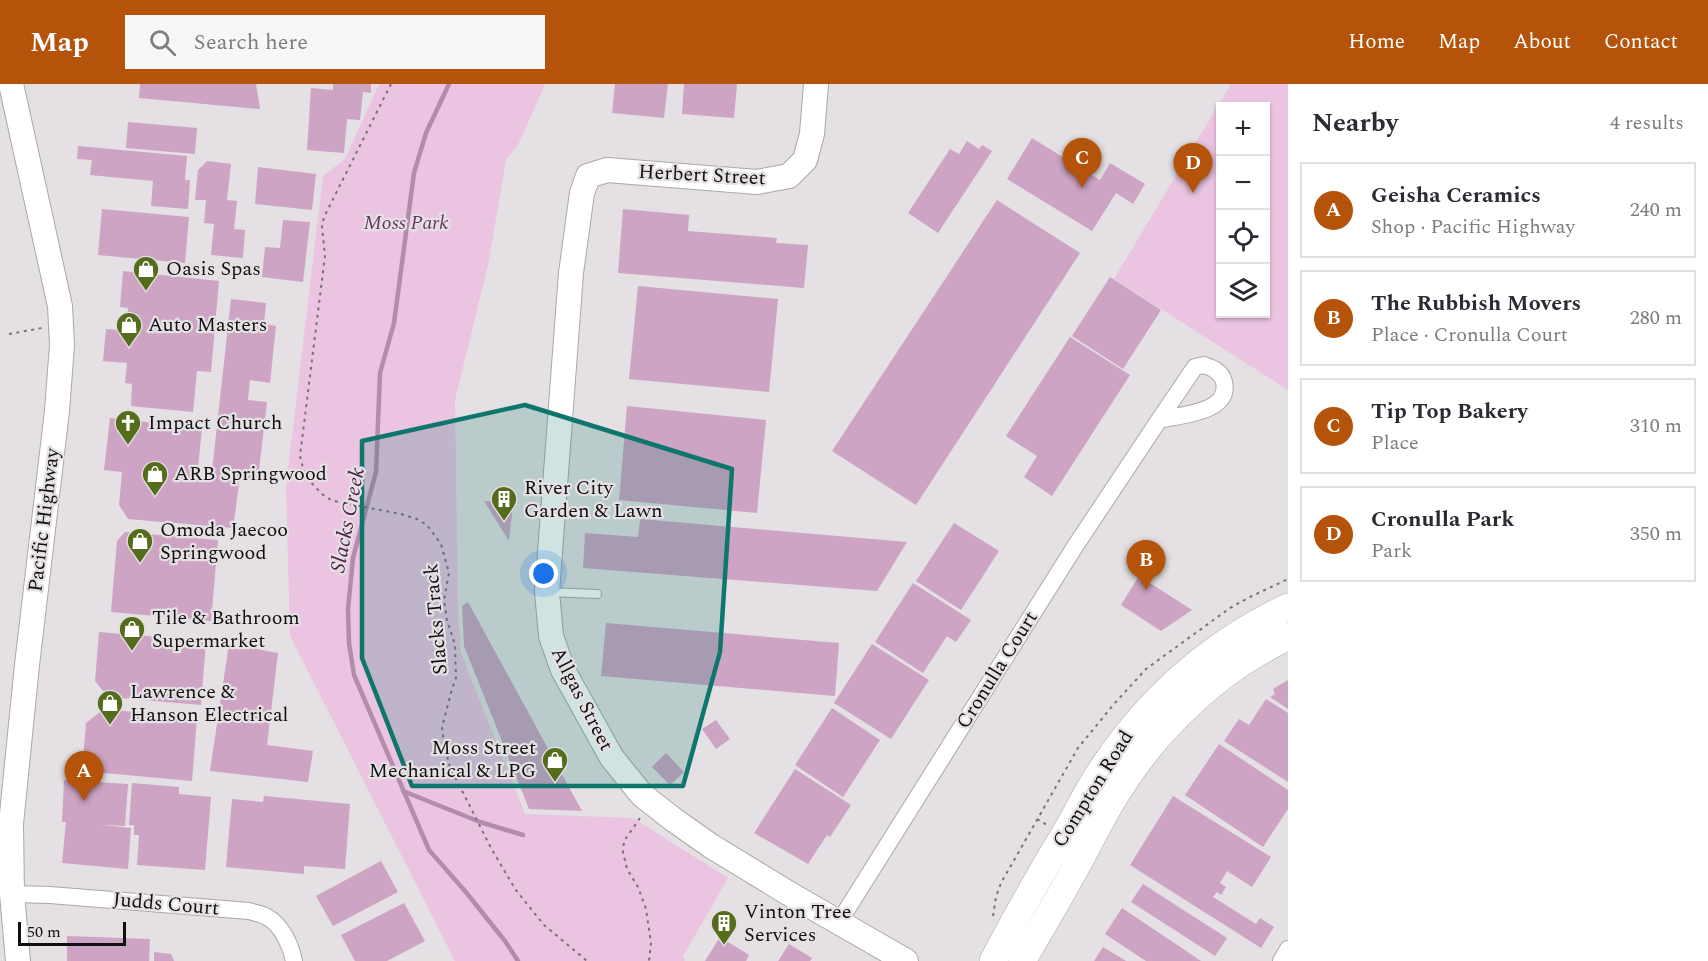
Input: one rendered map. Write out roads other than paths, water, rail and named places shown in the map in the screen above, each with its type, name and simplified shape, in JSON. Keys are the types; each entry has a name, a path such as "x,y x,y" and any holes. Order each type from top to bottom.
{"main road":[{"name":"Compton Road","path":"993,961 1029,893 1088,792 1143,714 1189,669 1230,640 1288,607"},
{"name":"Compton Road","path":"1022,961 1111,803 1143,756 1213,683 1241,663 1288,636"}],"street":[{"name":"Pacific Highway","path":"11,84 60,306 62,345 57,411 11,824 12,894 18,961"},
{"name":"Herbert Street","path":"588,176 608,170 757,182 789,176 805,160 812,134 816,84"},
{"name":"Allgas Street","path":"588,176 582,194 571,273 547,592 551,636 562,670 612,758 642,795 711,846 906,961"},
{"name":"Cronulla Court","path":"839,922 1074,548 1159,420"},
{"name":"Judds Court","path":"12,894 249,911 268,917 282,932 292,950 294,961"},
{"path":"1281,961 1288,950"}],"lane":[{"path":"547,592 597,594"}],"waterway":[{"name":"Slacks Creek","path":"449,84 426,133 414,173 394,323 380,373 376,472 353,558 348,609 349,643 354,675 429,850 465,891 518,961"},
{"path":"403,791 480,822 523,835"}],"place":[{"name":"Tip Top Bakery","path":"1082,188"},
{"name":"Cronulla Park","path":"1193,193"},
{"name":"Oasis Spas","path":"146,292"},
{"name":"Auto Masters","path":"129,348"},
{"name":"Impact Church","path":"128,446"},
{"name":"ARB Springwood","path":"155,497"},
{"name":"River City Garden & Lawn","path":"504,522"},
{"name":"Omoda Jaecoo Springwood","path":"140,564"},
{"name":"The Rubbish Movers","path":"1146,590"},
{"name":"Tile & Bathroom Supermarket","path":"132,652"},
{"name":"Lawrence & Hanson Electrical","path":"110,726"},
{"name":"Moss Street Mechanical & LPG","path":"555,783"},
{"name":"Geisha Ceramics","path":"84,801"},
{"name":"Vinton Tree Services","path":"724,946"}],"park label":[{"name":"Moss Park","path":"406,223"}]}
